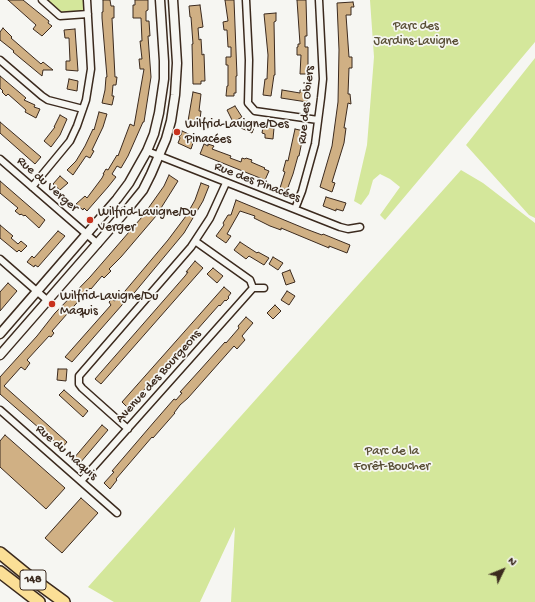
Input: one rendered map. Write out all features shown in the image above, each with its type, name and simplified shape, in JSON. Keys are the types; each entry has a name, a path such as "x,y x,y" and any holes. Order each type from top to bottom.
{"highway":[{"name":"148","path":"0,553 64,602"},
{"name":"148","path":"0,572 39,602"}],"street":[{"path":"42,0 60,16 88,14"},
{"path":"32,187 70,141 77,126 89,89 91,69 88,0"},
{"path":"0,334 117,199 129,183 147,151 154,134 159,113 164,79 160,0"},
{"path":"0,355 98,244 143,190 160,156 172,121 175,95 177,63 173,0"},
{"path":"246,0 250,60 248,103 255,111 318,120"},
{"name":"Rue des Obiers","path":"295,209 302,191 315,144 318,120 322,79 319,0"},
{"path":"0,60 48,100 83,109"},
{"name":"Rue des Pinacées","path":"147,151 340,227 348,229 360,228"},
{"name":"Rue du Verger","path":"0,159 98,244"},
{"path":"128,428 82,388 79,384 79,376 184,256 210,218 226,183"},
{"path":"195,241 250,280 253,288 264,288"},
{"path":"0,259 48,301"},
{"name":"Avenue des Bourgeons","path":"81,481 253,288"},
{"name":"Rue du Maquis","path":"0,410 117,513"}],"green space":[{"path":"42,0 87,0 88,14 65,16"},
{"name":"Parc des Jardins-Lavigne","path":"370,0 535,0 535,42 385,220 380,215 400,187 390,179 380,174 373,180 369,194 361,205 354,201 367,145 374,57"},
{"path":"535,58 535,218 529,215 466,145"},
{"name":"Parc de la Forêt-Boucher","path":"461,170 483,183 535,223 535,602 231,602 235,527 200,602 114,602 88,587"}],"building":[{"path":"8,0 23,0 49,21 48,23 52,26 42,36 33,29 36,25"},
{"path":"103,0 110,0 111,6 114,6 114,18 112,18 115,77 117,77 116,85 113,85 112,96 114,96 112,105 102,103 107,77 102,18"},
{"path":"135,0 148,0 146,21 149,21 150,36 148,36 151,77 144,122 121,168 117,166 112,174 116,177 87,211 84,208 83,210 76,204 85,196 87,198 102,178 106,169 108,170 117,155 118,156 130,124 134,126 144,69 140,69 139,59 142,59 140,41 142,41 141,18 133,18 133,5 135,5"},
{"path":"225,0 234,0 237,76 236,93 234,93 234,96 226,96 228,86 228,65 226,65 226,57 231,57 231,47 228,47 227,30 224,30 223,22 228,21"},
{"path":"297,0 306,0 307,36 305,36 305,47 308,47 308,74 300,74 301,55 297,55 297,47 298,44 300,44"},
{"path":"353,2 354,7 351,7 351,15 346,15 349,57 352,57 352,68 349,68 348,94 350,94 351,104 348,103 344,128 346,128 344,143 332,182 335,183 332,192 320,187 332,146 338,102 339,50 337,3"},
{"path":"200,5 203,27 198,28 199,40 201,39 202,55 204,54 205,81 201,81 201,84 193,84 193,44 189,6"},
{"path":"276,13 276,21 274,22 275,75 271,96 263,95 265,79 267,79 268,55 264,14"},
{"path":"3,28 12,37 11,38 41,64 43,62 53,70 43,70 42,76 13,52 14,51 0,40 0,32"},
{"path":"75,29 78,71 66,70 66,61 70,61 69,38 65,38 64,30"},
{"path":"0,76 26,98 24,100 40,109 36,118 25,112 26,110 8,94 6,96 2,92 3,91 0,88"},
{"path":"69,79 78,81 77,91 67,89"},
{"path":"282,90 300,93 300,90 309,91 307,102 281,98"},
{"path":"193,92 201,94 199,111 201,111 200,120 195,119 195,122 188,121"},
{"path":"235,106 242,117 233,122 227,110"},
{"path":"99,112 107,114 103,127 92,150 94,151 90,158 86,156 73,175 67,170 76,161 93,129 94,130"},
{"path":"60,115 67,119 60,135 51,147 44,141 55,127"},
{"path":"245,120 255,125 252,133 241,128"},
{"path":"0,122 41,157 35,164 0,133"},
{"path":"263,127 274,128 273,139 265,138 265,134 262,133"},
{"path":"295,129 304,131 299,156 287,190 280,188 285,172 283,171 286,160 288,161"},
{"path":"182,131 193,136 191,149 178,143 180,138 179,136 181,135"},
{"path":"204,144 214,146 212,149 231,156 230,158 241,162 242,158 252,160 251,162 269,171 265,180 200,154"},
{"path":"169,175 178,181 156,216 109,269 111,271 104,278 102,276 91,289 90,288 52,331 54,333 51,337 49,336 27,360 30,363 25,370 21,367 4,386 67,442 62,448 0,394 0,377 37,336 55,313 90,277 142,217 164,186"},
{"path":"60,176 68,183 60,190 53,184"},
{"path":"0,181 45,220 39,228 25,215 20,215 15,211 18,208 0,193"},
{"path":"201,183 209,186 203,201 184,233 130,298 129,297 72,362 65,357 111,305 109,302 112,299 115,301 119,296 120,297 168,240 186,216 195,200"},
{"path":"326,197 346,203 343,211 336,209 336,211 323,206"},
{"path":"236,200 306,229 350,245 347,253 329,246 329,248 281,228 281,230 270,226 254,218 255,216 240,211 227,234 231,236 226,243 216,236 224,225 223,223 228,215 231,215"},
{"path":"0,225 13,236 11,238 18,244 21,241 27,246 21,252 19,250 17,252 0,238"},
{"path":"58,231 65,236 38,267 35,265 34,267 27,262 32,256 34,258"},
{"path":"240,242 257,253 258,252 269,258 264,265 249,256 246,259 234,250"},
{"path":"273,257 283,263 278,270 269,264"},
{"path":"195,261 203,268 101,384 95,379 185,276 188,272 186,272"},
{"path":"213,268 223,276 217,283 207,274"},
{"path":"290,270 295,282 286,285 282,273"},
{"path":"8,283 17,291 0,311 0,292"},
{"path":"224,287 231,293 228,297 229,298 220,306 219,305 128,408 122,402"},
{"path":"287,291 295,296 289,305 281,300"},
{"path":"275,305 281,311 273,319 267,313"},
{"path":"246,317 253,323 242,336 245,340 237,349 234,346 180,405 175,413 116,479 117,480 110,489 104,483 114,472 112,471 174,399 176,400 182,393 180,392 225,342 226,343"},
{"path":"58,369 67,369 66,381 57,380"},
{"path":"64,390 88,411 83,417 59,395"},
{"path":"102,425 108,430 80,463 74,458"},
{"path":"5,435 65,488 46,509 0,467 0,441"},
{"path":"81,498 98,513 62,553 45,538"}],"place":[{"name":"Wilfrid-Lavigne/Des Pinacées","path":"177,132"},
{"name":"Wilfrid-Lavigne/Du Verger","path":"90,220"},
{"name":"Wilfrid-Lavigne/Du Maquis","path":"52,304"}]}
